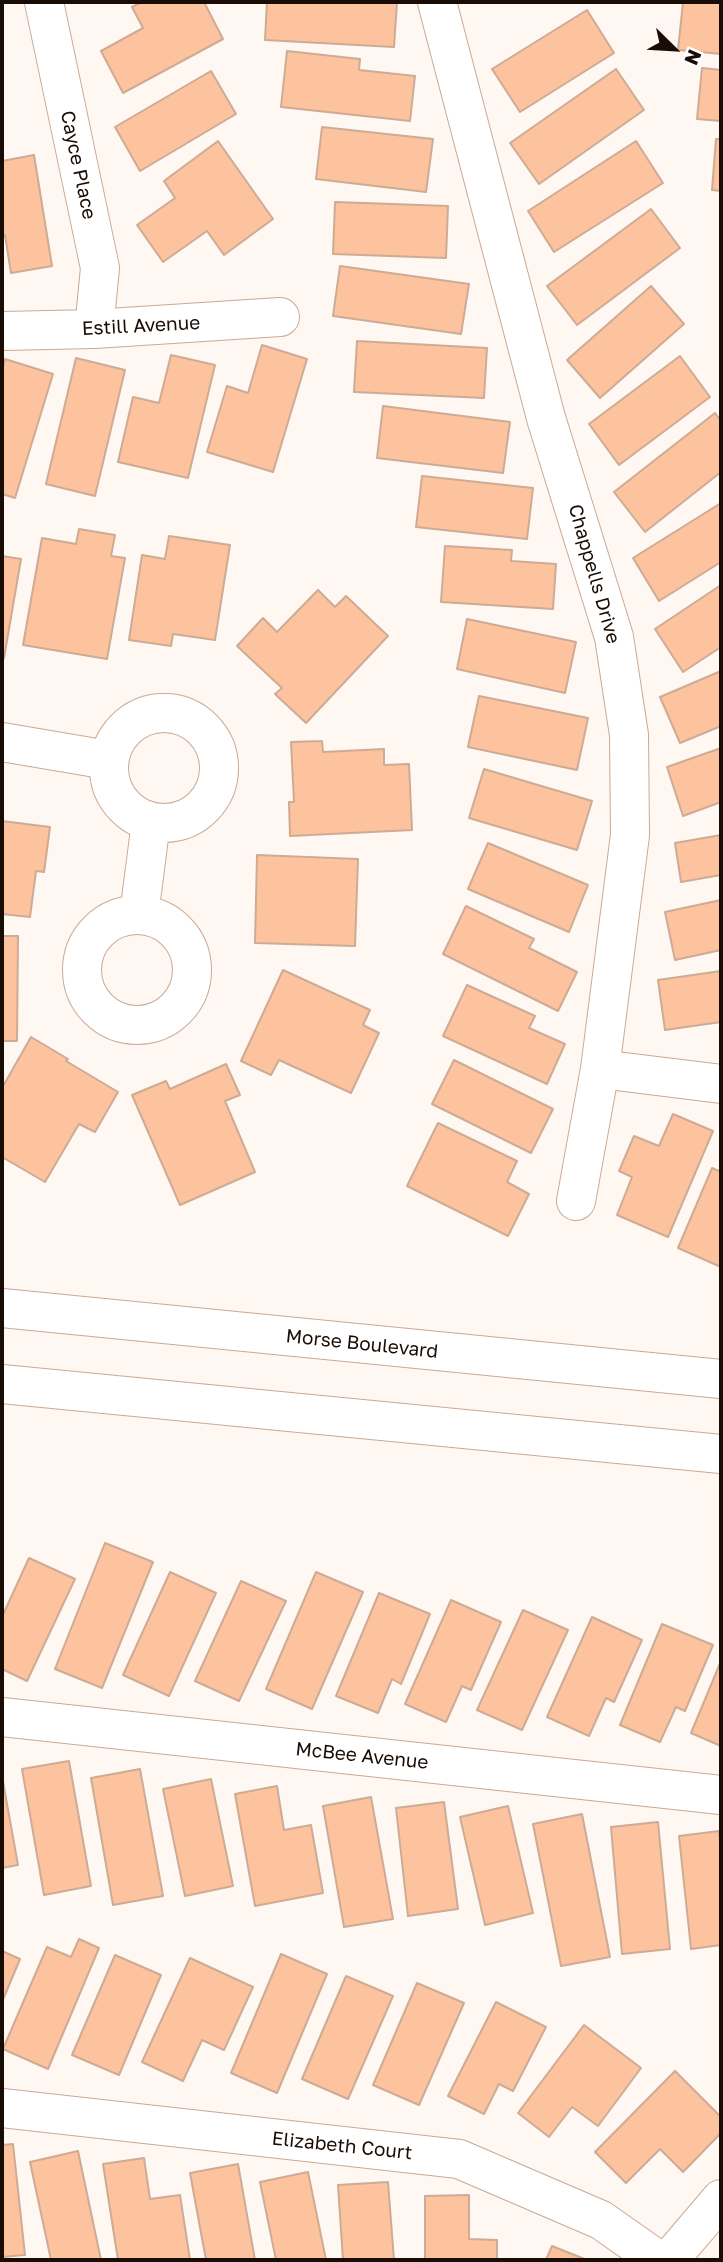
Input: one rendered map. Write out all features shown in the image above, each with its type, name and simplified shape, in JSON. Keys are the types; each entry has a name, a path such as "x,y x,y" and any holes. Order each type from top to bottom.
{"street":[{"name":"Cayce Place","path":"44,2 100,268 94,329"},
{"name":"Chappells Drive","path":"437,2 546,418 614,636 629,735 630,835 600,1069 576,1201"},
{"name":"Estill Avenue","path":"2,331 94,329 280,317"},
{"path":"161,712 179,714 196,722 210,736 218,753 219,772 214,790 204,807 188,818 170,824 151,822 135,816 113,792 108,760 114,742 126,727 142,716 161,712"},
{"path":"2,742 108,760"},
{"path":"139,915 151,822"},
{"path":"600,1069 721,1084"},
{"name":"Morse Boulevard","path":"2,1308 721,1379"},
{"path":"2,1384 721,1454"},
{"name":"McBee Avenue","path":"2,1717 721,1795"},
{"name":"Elizabeth Court","path":"2,2108 459,2160 601,2220 658,2260"},
{"path":"669,2260 721,2199"}],"building":[{"path":"142,2 204,2 223,39 123,93 101,51 143,28 132,7"},
{"path":"267,2 397,2 394,47 265,40"},
{"path":"683,2 721,2 721,54 678,50"},
{"path":"587,10 614,53 520,112 492,69"},
{"path":"287,51 360,59 359,70 415,76 410,121 281,107"},
{"path":"702,68 721,70 721,121 697,119"},
{"path":"616,69 644,110 539,184 510,143"},
{"path":"211,71 236,114 140,171 115,127"},
{"path":"322,127 433,139 426,192 316,179"},
{"path":"716,139 721,139 721,191 712,190"},
{"path":"218,141 273,219 224,255 207,231 163,262 137,225 175,198 164,181"},
{"path":"636,141 663,183 554,252 528,211"},
{"path":"34,155 52,266 11,273 5,235 2,235 2,161"},
{"path":"335,202 448,206 446,258 333,254"},
{"path":"651,209 680,248 577,325 547,286"},
{"path":"340,266 469,284 461,334 333,316"},
{"path":"651,286 684,324 600,398 567,360"},
{"path":"357,341 487,348 484,398 354,392"},
{"path":"262,345 307,359 273,472 207,452 227,386 248,393"},
{"path":"171,355 215,365 188,478 118,462 133,397 159,403"},
{"path":"680,356 710,397 619,465 589,424"},
{"path":"76,358 125,370 95,496 46,484"},
{"path":"5,359 53,374 15,498 2,494 2,371"},
{"path":"383,406 510,422 503,473 377,458"},
{"path":"715,413 721,421 721,472 645,532 614,492"},
{"path":"422,476 533,488 527,539 416,527"},
{"path":"721,503 721,562 659,601 633,558"},
{"path":"79,529 115,535 111,556 125,558 107,659 23,645 42,538 76,544"},
{"path":"169,536 230,545 215,640 173,634 171,646 129,640 142,555 165,559"},
{"path":"445,546 512,550 511,561 556,564 553,609 441,602"},
{"path":"2,556 21,559 4,658 2,657"},
{"path":"721,585 721,647 683,672 655,629"},
{"path":"318,590 335,607 346,596 388,636 306,723 275,694 282,688 237,646 263,618 277,632"},
{"path":"467,619 576,642 565,693 457,669"},
{"path":"721,671 721,726 680,743 660,697"},
{"path":"479,696 588,718 577,770 468,747"},
{"path":"322,741 323,752 384,749 384,765 409,764 412,830 290,836 289,802 294,802 291,742"},
{"path":"721,748 721,802 683,816 667,767"},
{"path":"484,769 592,801 577,850 469,818"},
{"path":"2,821 50,827 44,872 36,871 30,917 2,914"},
{"path":"721,835 721,875 681,882 675,843"},
{"path":"488,843 588,885 569,932 468,889"},
{"path":"257,855 358,859 355,946 255,943"},
{"path":"721,900 721,950 675,960 665,912"},
{"path":"466,906 534,939 529,948 577,972 558,1011 443,954"},
{"path":"2,936 18,936 17,1041 2,1041"},
{"path":"283,970 370,1010 363,1025 379,1033 351,1093 279,1060 271,1075 241,1061"},
{"path":"721,971 721,1022 665,1030 658,980"},
{"path":"467,985 535,1016 529,1028 565,1044 547,1084 443,1036"},
{"path":"31,1037 118,1092 95,1132 79,1124 45,1182 2,1157 2,1088"},
{"path":"454,1060 553,1109 531,1153 432,1104"},
{"path":"226,1064 240,1095 225,1101 255,1172 180,1205 132,1095 166,1081 170,1089"},
{"path":"673,1114 713,1131 668,1237 617,1215 632,1177 619,1171 634,1136 659,1146"},
{"path":"438,1123 517,1161 507,1182 529,1194 508,1236 407,1186"},
{"path":"712,1168 721,1172 721,1267 678,1248"},
{"path":"105,1543 153,1562 102,1688 55,1669"},
{"path":"29,1558 75,1579 27,1681 2,1669 2,1617"},
{"path":"170,1572 216,1593 169,1696 123,1675"},
{"path":"316,1572 363,1592 312,1709 266,1689"},
{"path":"241,1581 286,1601 239,1701 195,1681"},
{"path":"379,1593 430,1614 401,1684 392,1679 378,1713 336,1696"},
{"path":"451,1600 501,1622 471,1690 462,1686 446,1722 405,1704"},
{"path":"523,1610 568,1630 522,1730 477,1710"},
{"path":"592,1617 642,1640 614,1702 606,1698 589,1736 547,1717"},
{"path":"662,1624 713,1645 685,1711 676,1707 660,1742 620,1725"},
{"path":"721,1661 721,1746 691,1733"},
{"path":"69,1761 91,1886 44,1895 22,1769"},
{"path":"140,1769 163,1896 113,1905 91,1778"},
{"path":"2,1776 18,1865 2,1868"},
{"path":"211,1779 233,1886 185,1896 163,1789"},
{"path":"277,1786 284,1830 311,1825 323,1893 255,1906 235,1794"},
{"path":"371,1797 393,1919 344,1927 323,1806"},
{"path":"444,1802 458,1909 408,1916 396,1808"},
{"path":"508,1806 533,1913 485,1925 460,1817"},
{"path":"582,1814 610,1957 561,1966 533,1824"},
{"path":"658,1822 670,1949 622,1954 611,1827"},
{"path":"719,1831 721,1945 691,1949 679,1836"},
{"path":"79,1939 99,1948 48,2069 3,2049 47,1947 71,1957"},
{"path":"2,1951 20,1959 2,2002"},
{"path":"281,1954 327,1974 277,2093 231,2073"},
{"path":"115,1955 161,1975 119,2075 72,2055"},
{"path":"190,1958 253,1987 224,2050 202,2040 183,2081 142,2062"},
{"path":"346,1976 393,1996 348,2099 302,2079"},
{"path":"417,1983 464,2003 419,2105 373,2085"},
{"path":"496,2002 546,2027 513,2091 499,2084 484,2114 448,2096"},
{"path":"584,2025 641,2068 598,2126 572,2107 549,2137 518,2113"},
{"path":"675,2071 721,2117 721,2133 683,2172 660,2149 626,2183 595,2152"},
{"path":"13,2144 25,2255 2,2257 2,2145"},
{"path":"78,2151 101,2260 51,2260 30,2162"},
{"path":"144,2158 150,2199 180,2195 190,2260 118,2260 103,2164"},
{"path":"238,2164 255,2260 206,2260 190,2173"},
{"path":"308,2172 326,2260 276,2260 260,2182"},
{"path":"388,2182 394,2260 343,2260 338,2185"},
{"path":"469,2195 469,2239 497,2240 497,2260 425,2260 425,2196"},
{"path":"552,2246 587,2260 546,2260"}]}
